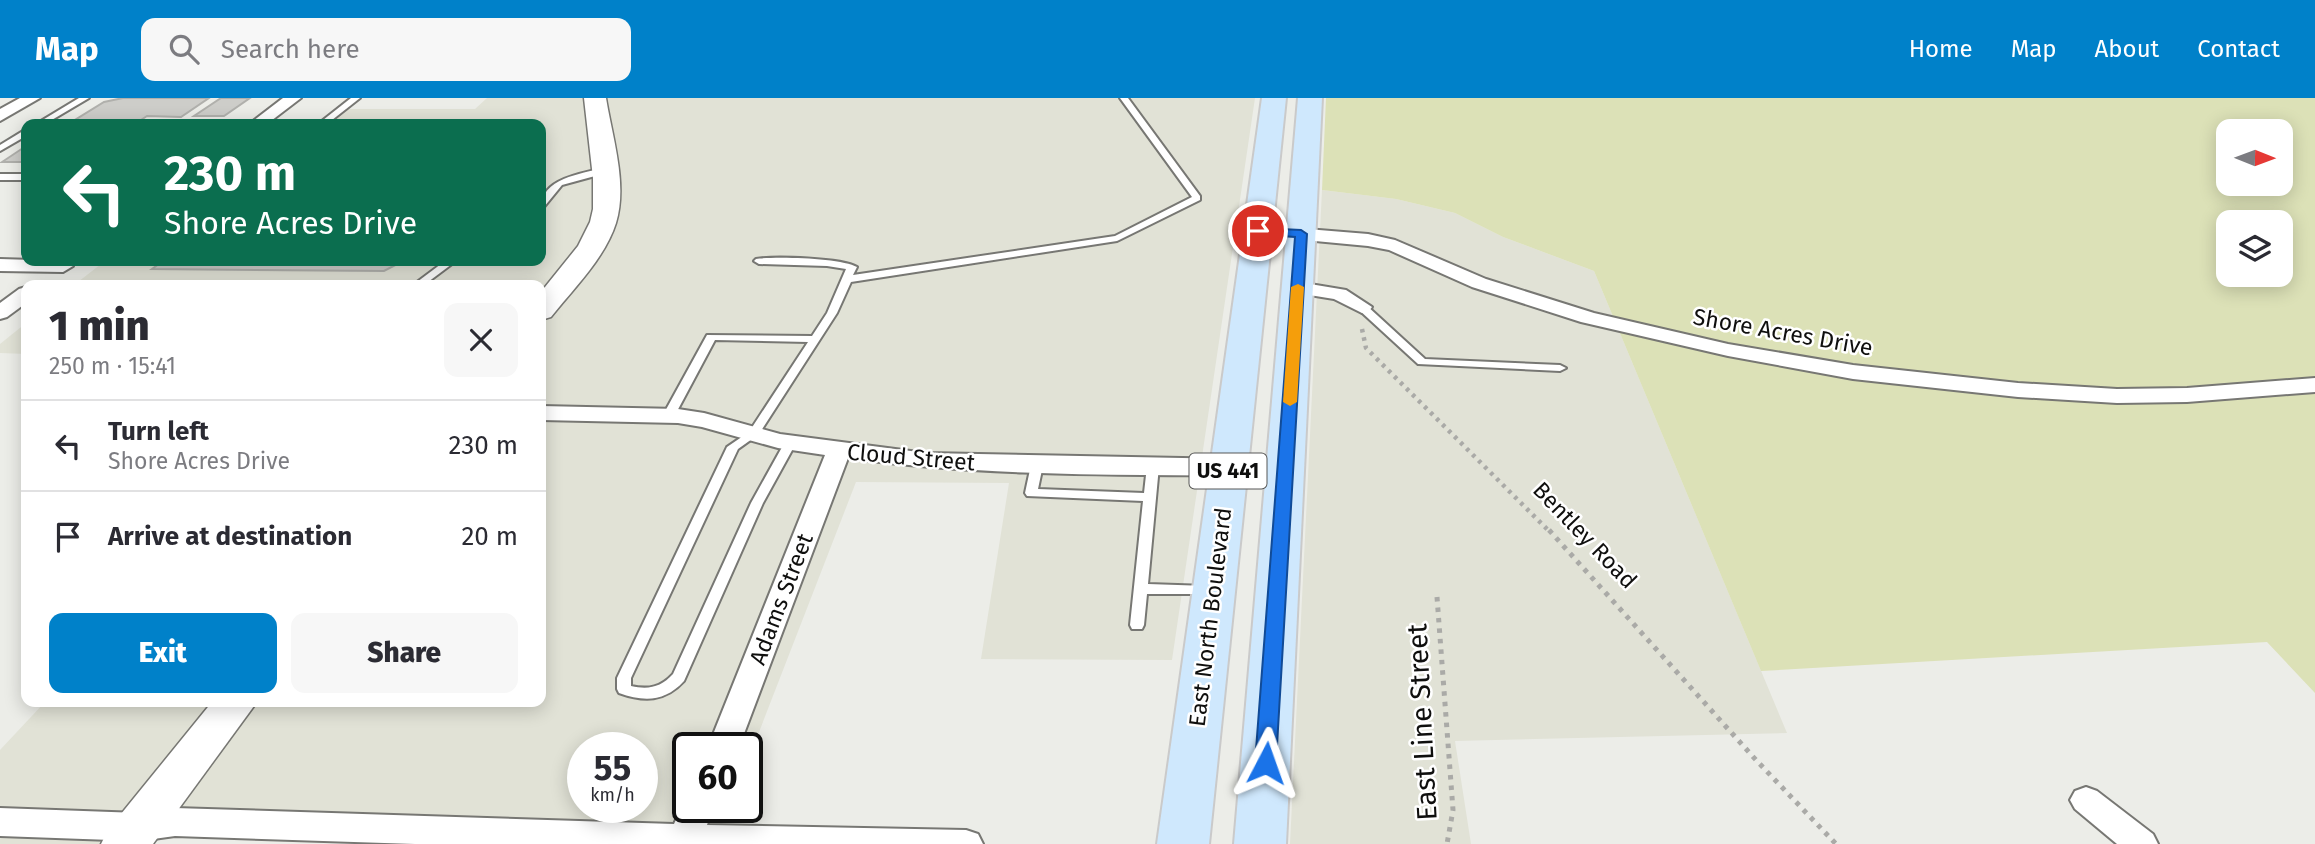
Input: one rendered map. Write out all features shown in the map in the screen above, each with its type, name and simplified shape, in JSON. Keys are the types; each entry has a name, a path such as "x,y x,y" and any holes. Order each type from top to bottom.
{"main road":[{"path":"546,304 589,248 603,221 607,197 594,98"},
{"name":"East North Boulevard","path":"1183,844 1275,98"},
{"name":"US 441","path":"1260,844 1310,98"},
{"path":"132,835 232,707"}],"street":[{"path":"0,116 32,98"},
{"path":"264,119 293,98"},
{"name":"Shore Acres Drive","path":"1258,231 1395,246 1511,294 1627,328 1728,350 1853,372 2018,390 2117,396 2187,395 2315,385"},
{"path":"0,265 21,264"},
{"path":"44,280 63,266"},
{"path":"1298,288 1339,294 1362,307"},
{"path":"0,313 21,297"},
{"name":"Cloud Street","path":"546,413 669,415 704,420 790,443 926,461 1286,468"},
{"name":"Adams Street","path":"729,732 839,451"},
{"path":"2086,800 2141,844"},
{"path":"0,822 132,835 174,822 684,841 966,844"},
{"path":"684,841 691,823"}],"lane":[{"path":"49,119 85,98"},
{"path":"329,119 356,98"},
{"path":"849,279 1117,238 1197,198 1124,98"},
{"path":"0,148 21,136"},
{"path":"546,199 559,183 603,171"},
{"path":"0,177 21,177"},
{"path":"759,261 827,263 852,267 849,279 814,339 753,434 733,447 624,678 624,689 638,694 655,694 670,689 679,677 757,503 790,443"},
{"path":"425,280 444,266"},
{"path":"1362,307 1422,362 1560,368"},
{"path":"669,415 712,337 814,339"},
{"path":"1037,465 1031,493 1150,497"},
{"path":"1137,625 1153,466"},
{"path":"1141,589 1213,592"}],"path":[{"name":"Bentley Road","path":"1362,307 1362,334 1366,348 1484,468 1532,512 1756,760 1836,844"},
{"name":"East Line Street","path":"1437,597 1453,810 1447,844"}],"shaded area":[{"path":"487,98 585,98 596,198 591,222 578,248 546,289 546,280 80,280 99,266 546,266 546,119 335,119 348,109 475,109"},
{"path":"604,98 1255,98 1172,660 981,659 1009,483 856,482 759,732 672,732 672,823 724,823 426,832 160,825 250,707 546,707 546,319 600,248"},
{"path":"1322,190 1396,199 1455,213 1503,237 1594,271 1787,733 1455,741 1471,844 1290,844"},
{"path":"21,327 21,354 0,353 0,344"},
{"path":"40,707 215,707 106,844 0,844 0,750"}],"green space":[{"path":"1326,98 2315,98 2315,693 2267,642 1761,671 1594,271 1503,237 1455,213 1396,199 1322,190"}],"building":[{"path":"123,98 209,98 181,117 76,119 104,102"},
{"path":"221,98 250,98 224,116 194,116"},
{"path":"21,149 21,162 2,162"},
{"path":"156,266 394,266 384,271 152,269"}],"slow traffic":[{"path":"1290,402 1298,287"}],"route":[{"path":"1258,231 1301,234 1266,763"}]}
